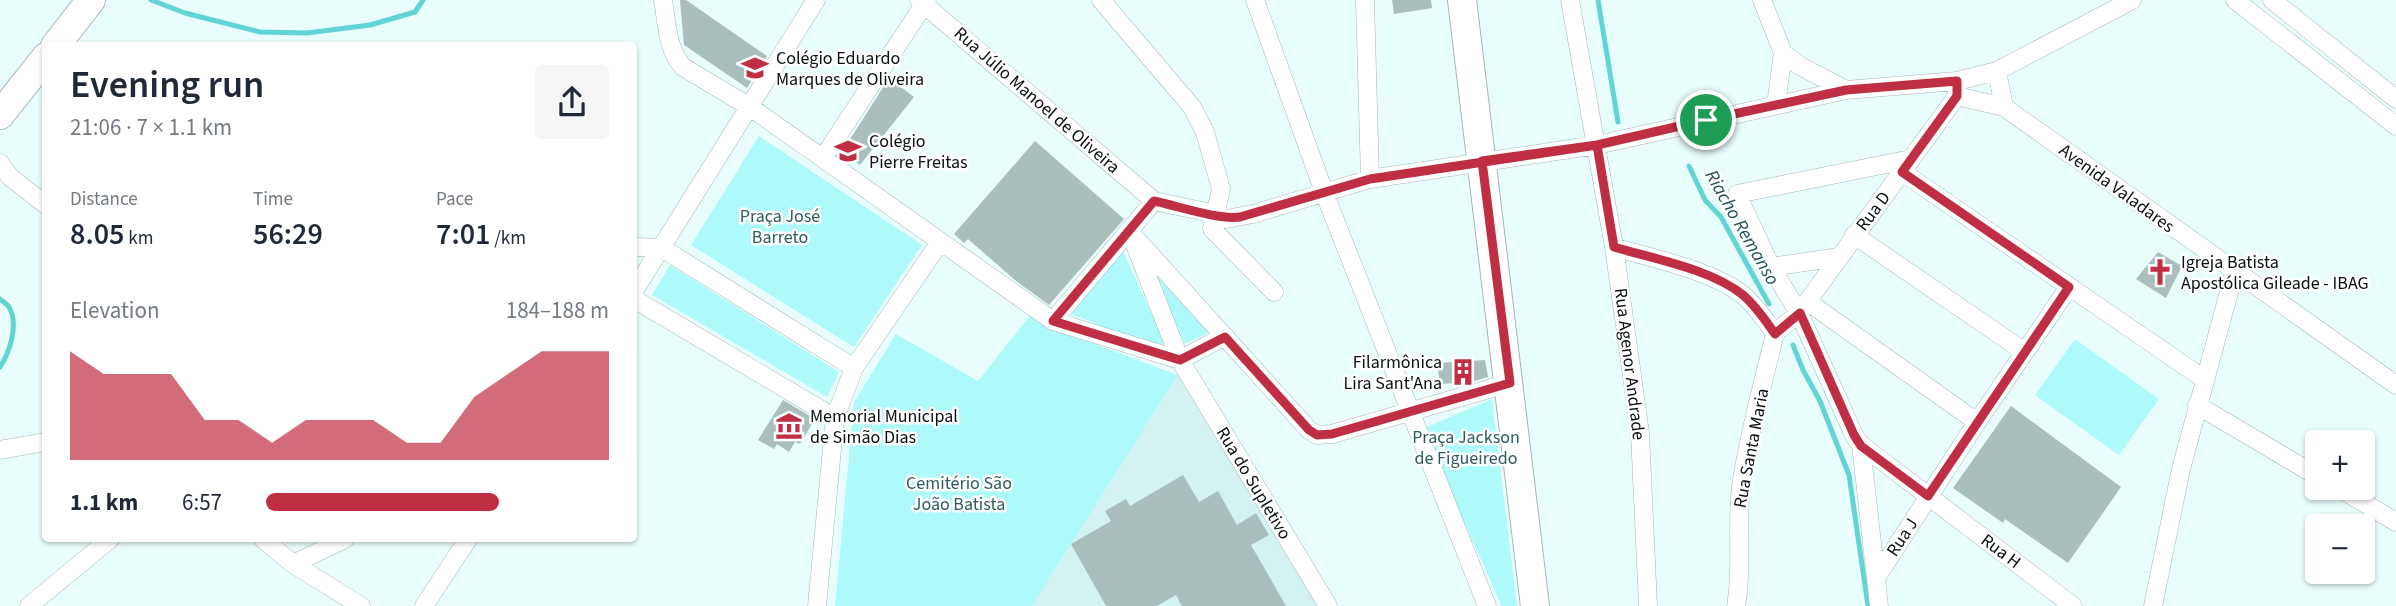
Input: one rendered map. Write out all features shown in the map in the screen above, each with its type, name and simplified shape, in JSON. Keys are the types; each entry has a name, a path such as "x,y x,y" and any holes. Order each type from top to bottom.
{"main road":[{"path":"58,42 90,0"},
{"path":"1462,0 1535,606"},
{"path":"0,115 42,62"}],"street":[{"path":"663,0 675,57 683,66 750,107 1053,321 1180,360 1225,337"},
{"path":"637,286 816,0"},
{"path":"1101,0 1192,107 1200,120 1221,189 1212,229 1274,292"},
{"path":"1255,0 1324,192 1487,606"},
{"path":"1365,0 1370,179"},
{"name":"Rua Agenor Andrade","path":"1570,0 1614,247 1640,433 1648,606"},
{"path":"1762,0 1783,53 1776,105"},
{"path":"1053,321 1154,201 1226,219 1253,214 1370,179 1597,145 1846,90 1957,88 1997,71 2133,0"},
{"path":"2235,0 2396,126"},
{"path":"2272,0 2396,99"},
{"path":"823,158 924,1"},
{"name":"Rua Júlio Manoel de Oliveira","path":"924,1 1154,201"},
{"path":"2322,68 2332,48"},
{"path":"1783,53 1811,73 1846,90"},
{"path":"1997,71 2004,107"},
{"path":"1957,88 2004,107"},
{"name":"Rua D","path":"1775,334 1804,308 1854,235 1907,166 1957,88"},
{"name":"Avenida Valadares","path":"2004,107 2396,385"},
{"path":"0,163 10,177 42,202"},
{"path":"1928,496 1861,446 1850,427 1804,308 1771,267 1737,194 1907,166 2069,287 2204,379"},
{"path":"1130,232 1309,430 1317,435 1332,434 1510,383"},
{"name":"Rua do Supletivo","path":"1130,232 1180,360 1328,606"},
{"path":"1854,235 2025,352"},
{"path":"817,606 835,418 854,368 940,242"},
{"path":"637,247 662,248 854,368"},
{"path":"1614,247 1726,284 1754,305 1775,334"},
{"path":"1771,267 1839,257"},
{"path":"2153,606 2181,469 2235,270"},
{"name":"Rua J","path":"1876,578 2069,287"},
{"path":"637,301 835,418"},
{"path":"1804,308 1977,422"},
{"name":"Rua Santa Maria","path":"1736,606 1740,573 1738,526 1741,485 1775,334"},
{"path":"2197,405 2305,468"},
{"path":"0,450 42,443"},
{"path":"1861,446 1879,606"},
{"name":"Rua H","path":"1928,496 2073,606"},
{"path":"2359,500 2396,522"},
{"path":"29,606 106,542"},
{"path":"267,542 293,564 361,606"},
{"path":"293,564 339,542"},
{"path":"424,606 466,542"}],"shaded area":[{"path":"1178,375 1318,606 1032,606"}],"green space":[{"name":"Praça José Barreto","path":"759,136 922,245 854,347 691,245"},
{"path":"1123,251 1164,341 1159,349 1071,314"},
{"name":"Praça José Barreto","path":"670,265 839,372 827,397 652,295"},
{"path":"1160,270 1212,331 1185,344 1152,277"},
{"name":"Cemitério São João Batista","path":"1032,313 1049,327 1178,375 1032,606 835,606 854,402 896,334 978,381"},
{"path":"2075,339 2159,399 2119,455 2035,395"},
{"name":"Praça Jackson de Figueiredo","path":"1492,399 1517,606 1502,606 1422,429"}],"building":[{"path":"680,0 686,0 767,56 747,88 684,45"},
{"path":"1392,0 1431,0 1432,8 1394,14"},
{"path":"889,78 914,97 860,165 842,152"},
{"path":"1035,141 1124,219 1049,305 1016,281 968,239 964,243 954,234"},
{"name":"Igreja Batista Apostólica Gileade - IBAG","path":"2158,252 2182,266 2166,298 2136,279"},
{"name":"Filarmônica Lira Sant'Ana","path":"1485,360 1488,377 1471,382 1440,384 1437,363"},
{"name":"Memorial Municipal de Simão Dias","path":"783,400 815,419 800,444 795,442 789,452 777,444 774,449 758,440"},
{"path":"2011,406 2121,487 2068,563 2005,519 2003,523 1953,488"},
{"path":"1183,475 1199,502 1218,491 1237,525 1256,513 1269,535 1251,545 1286,606 1182,606 1176,595 1157,606 1106,606 1071,544 1111,521 1105,511 1126,499 1130,506"}],"waterway":[{"path":"151,0 185,13 260,32 307,33 370,25 415,12 423,0"},
{"name":"Riacho Remanso","path":"1598,0 1618,122"},
{"name":"Riacho Remanso","path":"1689,166 1705,200 1721,217 1769,304"},
{"path":"0,299 9,307 13,321 10,346 0,367"},
{"name":"Riacho Remanso","path":"1793,345 1820,401 1849,475 1868,606"}],"place":[{"name":"Colégio Eduardo Marques de Oliveira","path":"755,68"},
{"name":"Colégio Pierre Freitas","path":"848,151"},
{"name":"Igreja Batista Apostólica Gileade - IBAG","path":"2160,272"},
{"name":"Filarmônica Lira Sant'Ana","path":"1463,372"},
{"name":"Memorial Municipal de Simão Dias","path":"789,426"}],"route":[{"path":"1706,120 1597,145 1482,161 1370,179 1240,217 1226,219 1154,201 1053,321 1180,360 1225,337 1309,430 1317,435 1332,434 1510,383 1482,161 1540,153 1597,145 1614,247 1726,284 1754,305 1775,334 1800,313 1815,352 1861,446 1928,496 2069,287 1902,172 1957,96 1957,81 1846,90 1706,120"}]}
